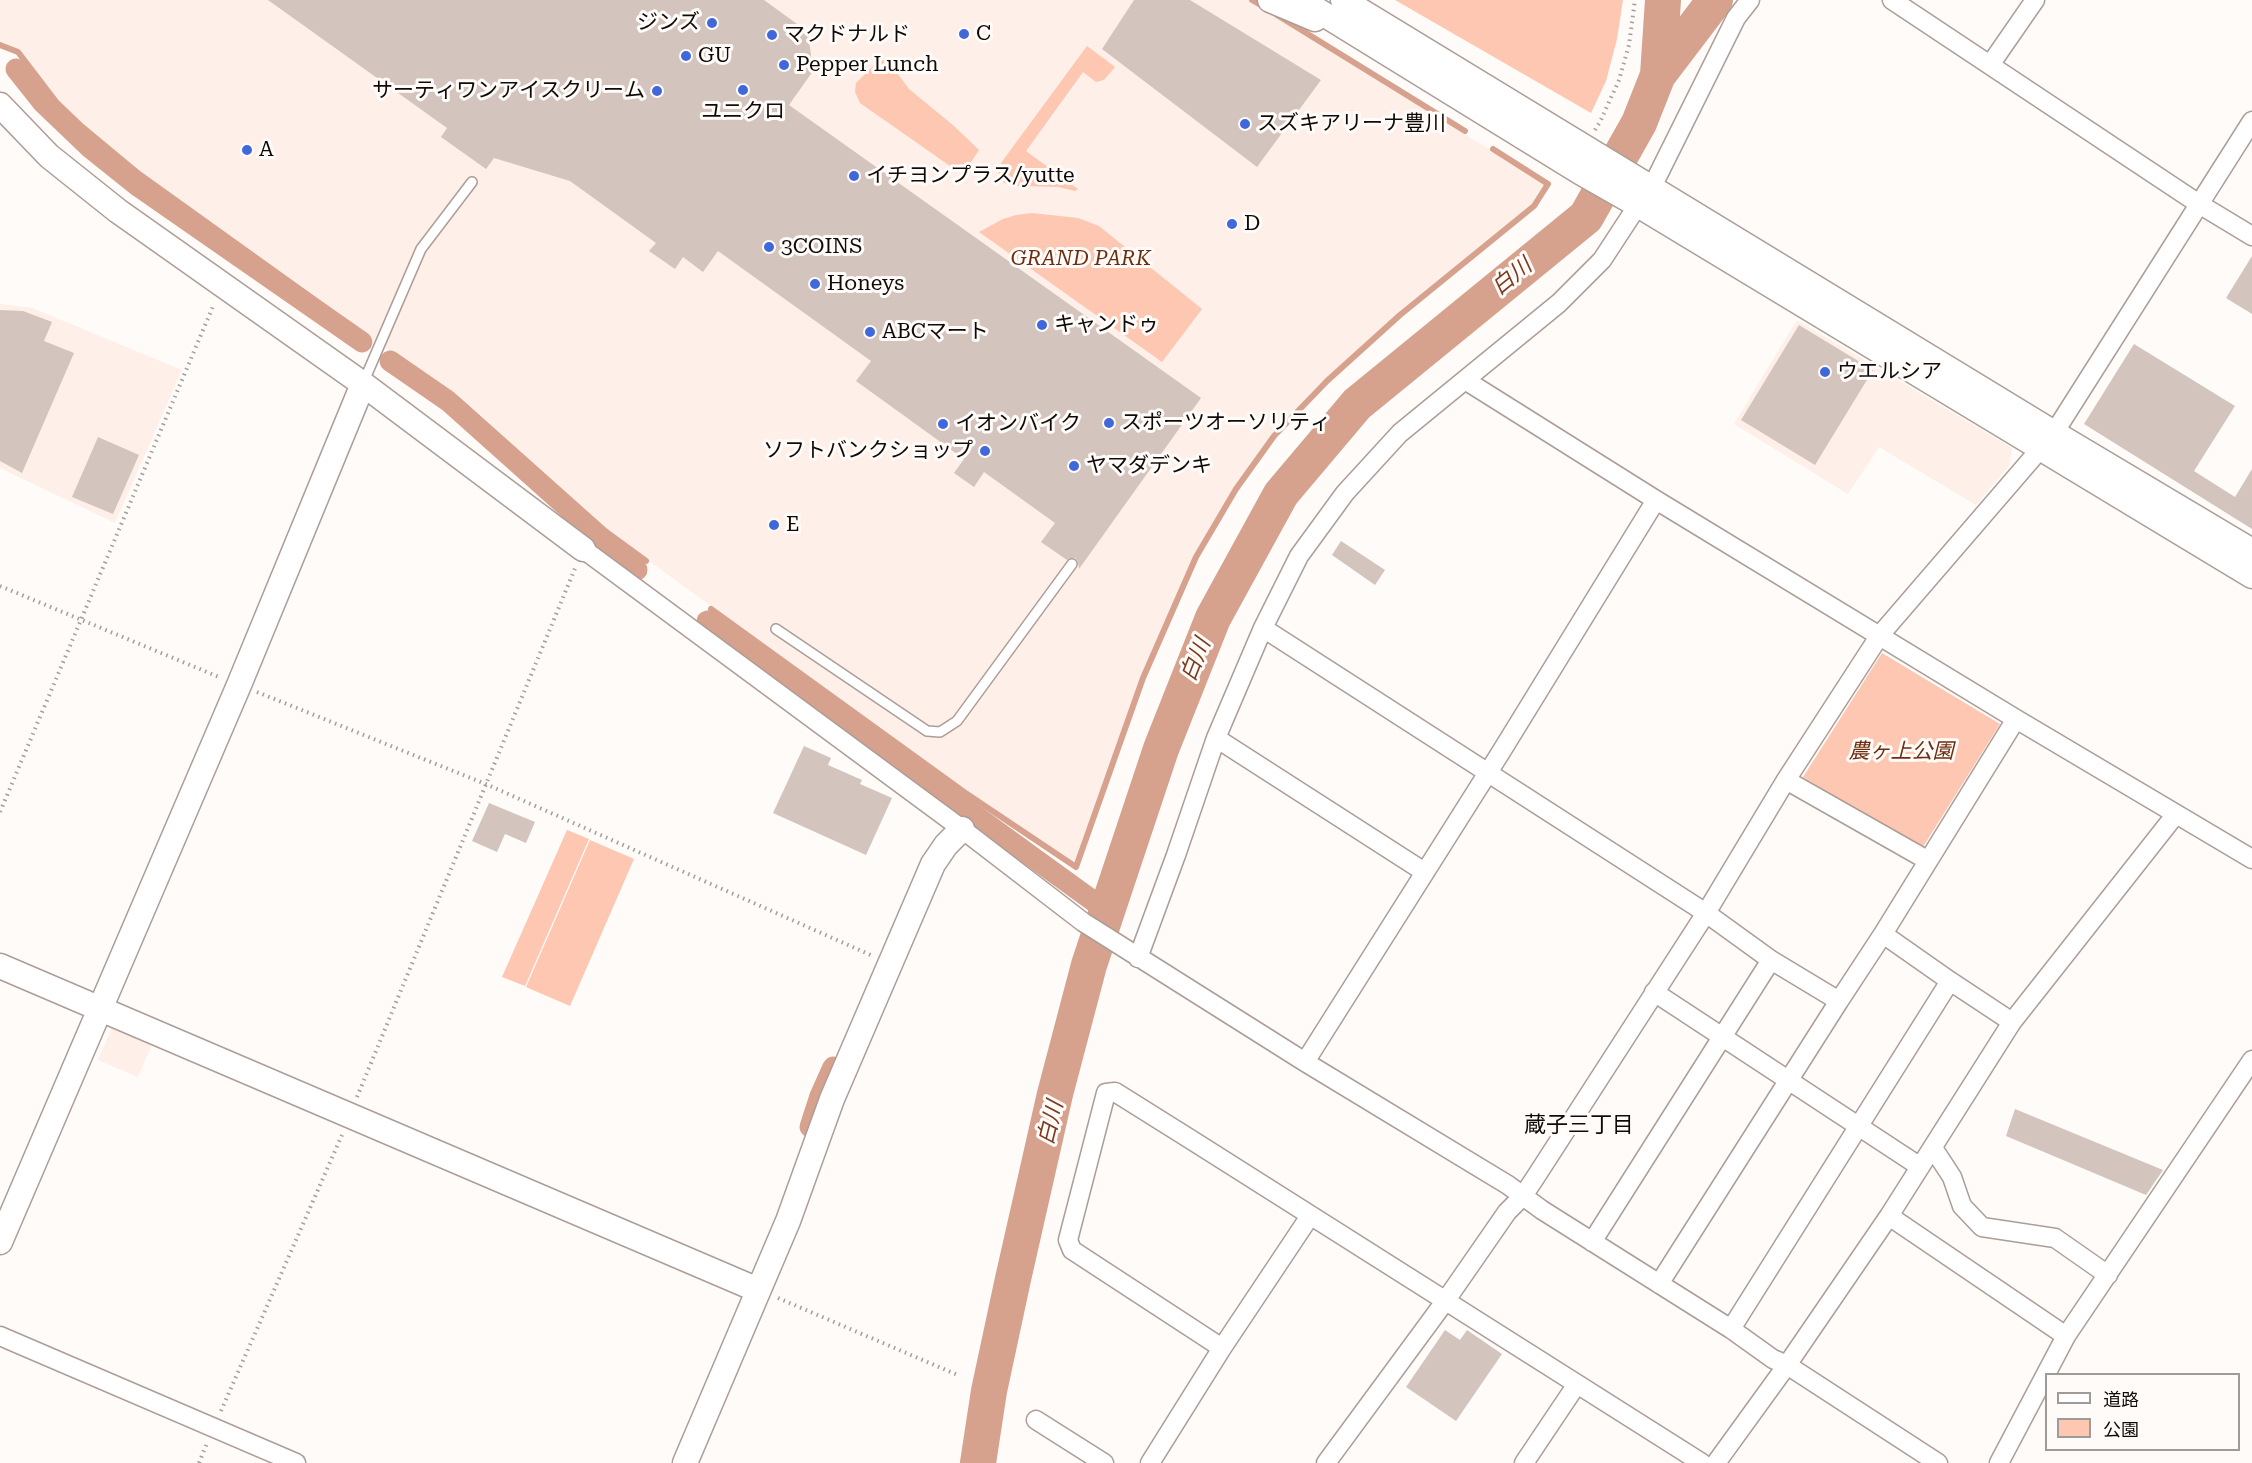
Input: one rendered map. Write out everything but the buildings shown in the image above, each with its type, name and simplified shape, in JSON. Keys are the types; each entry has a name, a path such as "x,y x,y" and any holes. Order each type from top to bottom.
{"street":[{"path":"1270,0 1362,38"},
{"path":"1301,0 1580,172 1637,192"},
{"path":"1343,0 1587,147 1637,192 2047,440 2252,576"},
{"path":"1138,958 1216,738 1263,628 1299,556 1345,493 1400,433 1559,303 1602,260 1637,192 1736,18 1750,0"},
{"path":"1892,0 2199,204 2252,236"},
{"path":"1990,65 2035,0"},
{"path":"0,105 49,156 118,211 363,384 962,829 1083,922 1121,948 1523,1196 1731,1329 1773,1359 1787,1365 1938,1463"},
{"path":"1326,1463 1446,1300 1507,1212 1523,1196 1706,913 1786,780 1881,635 2047,440 2252,120"},
{"path":"1465,380 1656,500 2016,719 2252,858"},
{"path":"0,1242 238,685 363,384"},
{"path":"2047,440 2252,551"},
{"path":"1305,1062 1656,500"},
{"path":"1263,628 1706,913 1771,960 1839,1001"},
{"path":"1659,1284 1790,1081 2016,719"},
{"path":"1216,738 1424,872"},
{"path":"1786,780 1927,860"},
{"path":"1716,1463 1787,1365 1889,1216 2012,1022 2176,814"},
{"path":"685,1463 751,1287 788,1221 832,1099 933,864 946,845 962,829"},
{"path":"1882,934 2012,1022"},
{"path":"1592,1242 1771,960"},
{"path":"0,966 751,1287"},
{"path":"1731,1329 1950,981"},
{"path":"1654,992 1919,1166"},
{"path":"2047,1373 2066,1336 2252,1060"},
{"path":"1222,1348 1072,1250 1068,1240 1106,1093 1115,1092 1702,1463"},
{"path":"1933,1148 1952,1177 1962,1206 1982,1227 2055,1238 2108,1275"},
{"path":"1150,1463 1222,1348 1310,1216"},
{"path":"1889,1216 2066,1336"},
{"path":"0,1336 296,1463"},
{"path":"2000,1463 2045,1376"},
{"path":"1524,1463 1576,1384"},
{"path":"1036,1420 1104,1463"}],"lane":[{"path":"363,384 421,249 472,182"},
{"path":"776,629 927,731 940,732 957,721 1072,564"}],"path":[{"path":"1587,147 1618,80 1629,45 1635,0"},
{"path":"0,812 214,303"},
{"path":"199,1463 350,1115 488,785 517,708 583,549"},
{"path":"0,586 238,685 488,785 890,963"},
{"path":"751,1287 960,1376"}],"shaded area":[{"path":"0,0 1248,0 1545,184 1532,205 1399,314 1326,380 1272,435 1234,488 1194,556 1141,677 1075,864 966,790 606,530 461,400 140,173 59,102 19,50 0,42"},
{"path":"0,304 32,308 182,370 115,523 0,468"},
{"name":"ウエルシア","path":"1797,320 2012,448 2009,466 1976,505 1879,447 1848,494 1734,424"},
{"path":"114,1023 154,1040 138,1077 98,1060"}],"green space":[{"path":"1395,0 1623,0 1617,39 1606,81 1591,113"},
{"path":"1087,46 1115,67 1104,80 1096,82 1083,72 1026,151 1078,189 1075,191 1058,187 1017,186 1004,183 998,172 1001,163"},
{"path":"884,60 889,62 909,89 979,150 967,168 961,170 950,166 860,103 855,92 856,83 875,64"},
{"name":"GRAND PARK","path":"1032,213 1078,218 1099,226 1202,309 1162,362 979,232 1003,219"},
{"name":"農ヶ上公園","path":"1882,653 2000,724 1921,850 1803,777"},
{"path":"567,830 589,839 525,986 502,977"},
{"path":"590,840 634,859 570,1006 526,987"}],"waterway":[{"path":"1252,0 1266,8"},
{"name":"白川","path":"978,1463 989,1391 1013,1279 1055,1094 1089,965 1161,749 1213,618 1281,494 1357,404 1586,217 1639,123 1658,75 1663,0"},
{"path":"1658,75 1715,0"},
{"path":"1277,15 1465,131"},
{"path":"0,45 18,52 57,103 139,174 365,336"},
{"path":"16,69 43,103 89,147 139,187 362,342"},
{"path":"711,609 964,792 1076,867 1143,678 1196,557 1236,489 1274,436 1327,381 1400,315 1534,206 1548,184 1493,149"},
{"path":"392,354 459,401 605,531 646,561"},
{"path":"390,361 448,401 637,570"},
{"path":"707,621 1107,911"},
{"path":"810,1127 833,1067"}],"place":[{"name":"ジンズ","path":"712,23"},
{"name":"C","path":"964,34"},
{"name":"マクドナルド","path":"772,35"},
{"name":"GU","path":"686,56"},
{"name":"Pepper Lunch","path":"784,65"},
{"name":"ユニクロ","path":"743,90"},
{"name":"サーティワンアイスクリーム","path":"657,91"},
{"name":"スズキアリーナ豊川","path":"1245,124"},
{"name":"A","path":"247,150"},
{"name":"イチヨンプラス/yutte","path":"854,176"},
{"name":"D","path":"1232,224"},
{"name":"3COINS","path":"769,247"},
{"name":"Honeys","path":"815,284"},
{"name":"キャンドゥ","path":"1042,325"},
{"name":"ABCマート","path":"870,332"},
{"name":"ウエルシア","path":"1825,372"},
{"name":"スポーツオーソリティ","path":"1109,423"},
{"name":"イオンバイク","path":"943,424"},
{"name":"ソフトバンクショップ","path":"985,451"},
{"name":"ヤマダデンキ","path":"1074,466"},
{"name":"E","path":"774,525"}],"district":[{"name":"蔵子三丁目","path":"1579,1126"}]}
